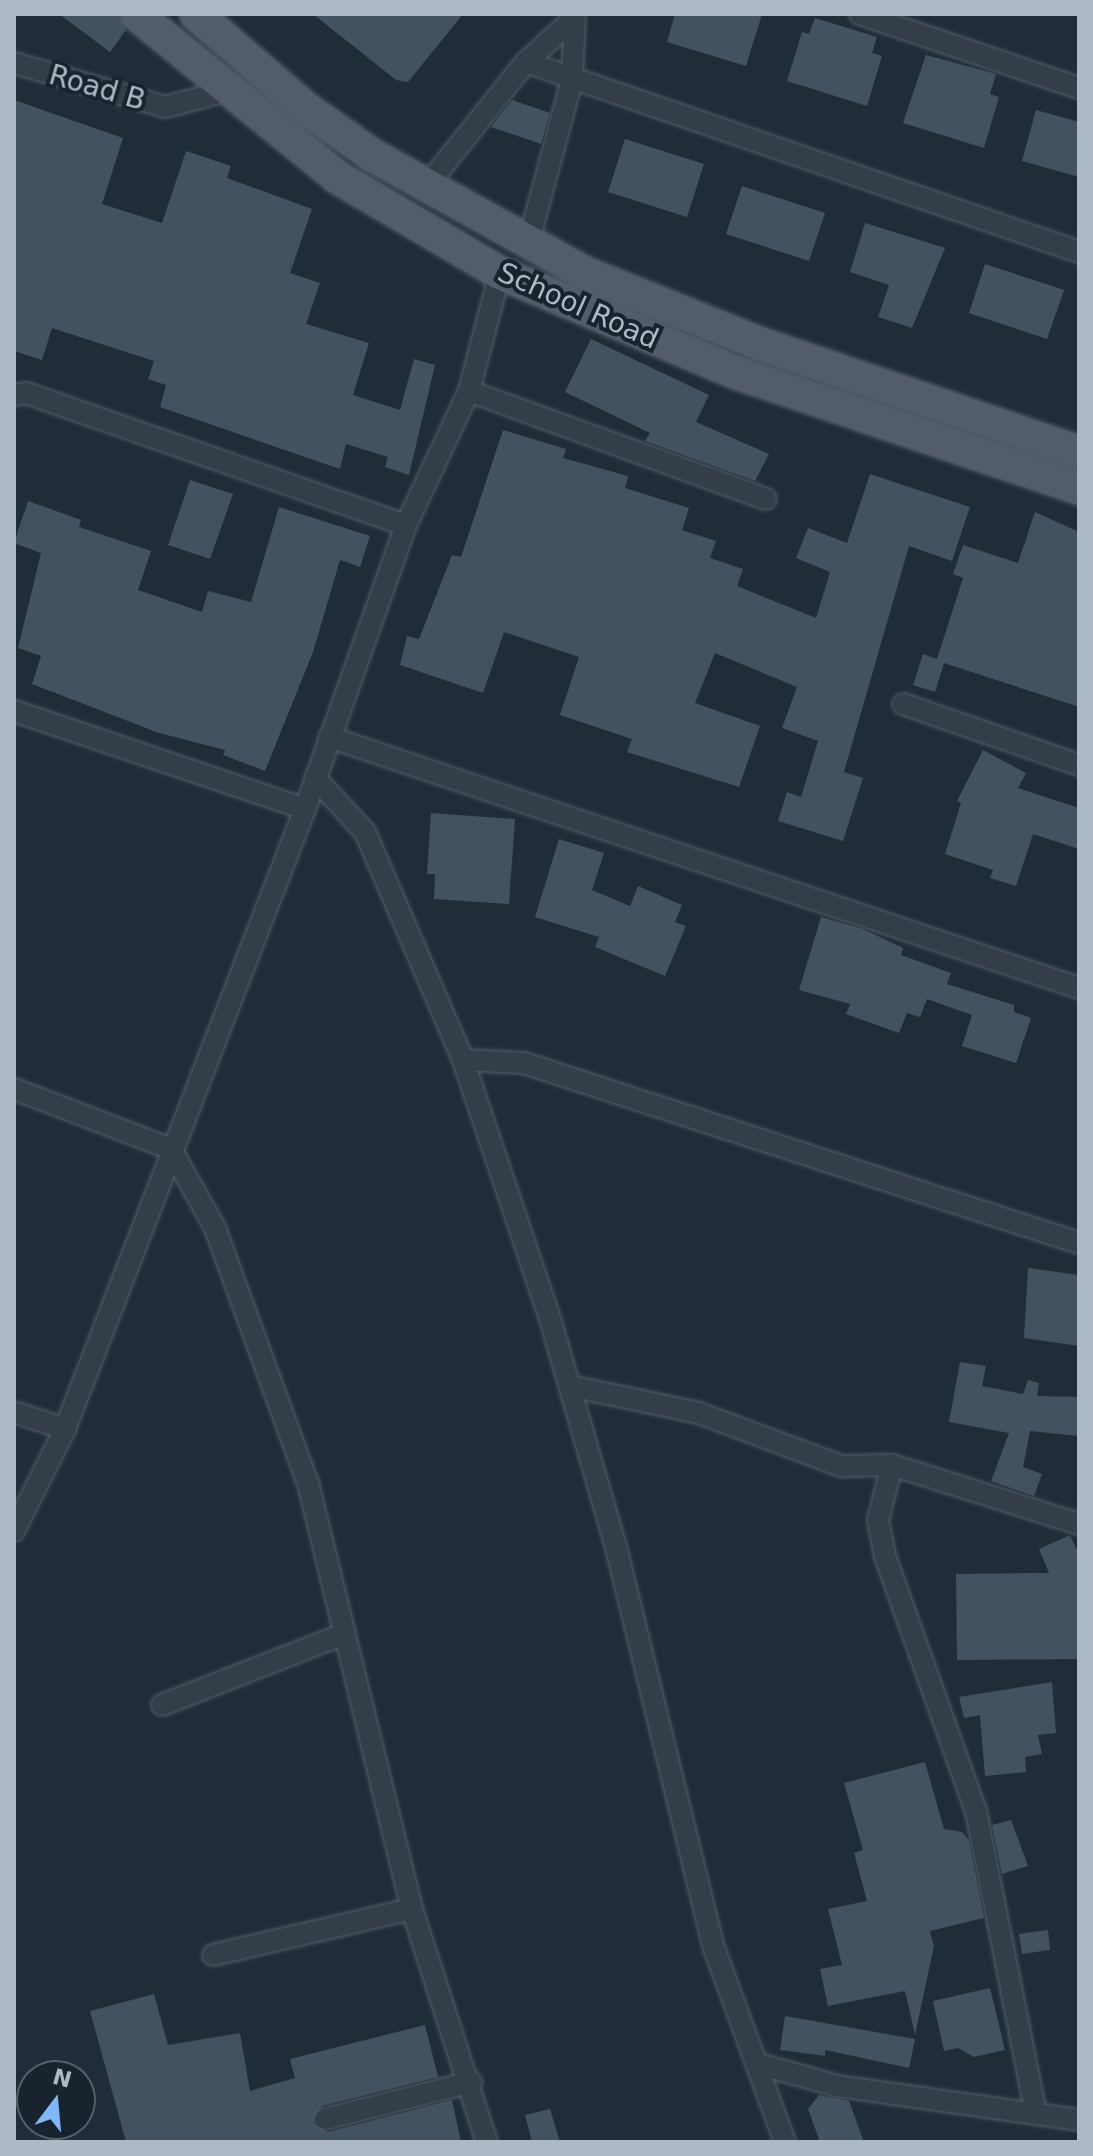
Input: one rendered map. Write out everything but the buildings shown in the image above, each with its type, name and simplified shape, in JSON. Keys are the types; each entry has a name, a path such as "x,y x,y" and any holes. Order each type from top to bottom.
{"main road":[{"name":"School Road","path":"136,14 226,91 337,177 500,273 737,373 1079,488"},
{"name":"School Road","path":"196,14 304,107 425,188 528,244 671,310 1079,452"}],"street":[{"path":"860,14 1079,88"},
{"path":"425,188 526,62 574,17"},
{"path":"528,244 572,80 574,17"},
{"path":"526,62 1079,252"},
{"name":"Road B","path":"14,63 165,107 226,91"},
{"path":"14,1531 65,1429 305,809 406,525 469,391 500,273"},
{"path":"469,391 766,499"},
{"path":"14,395 26,393 406,525"},
{"path":"903,704 1079,765"},
{"path":"14,711 305,809"},
{"path":"329,737 1079,988"},
{"path":"315,778 365,832 463,1060 570,1386 616,1547 714,1948 762,2065 785,2142"},
{"path":"463,1060 524,1063 1079,1243"},
{"path":"14,1089 171,1149 215,1228 297,1453 412,1909 471,2082 487,2142"},
{"path":"570,1386 699,1413 841,1466 892,1465 1079,1524"},
{"path":"14,1412 65,1429"},
{"path":"892,1465 878,1520 885,1556 976,1811 1036,2114"},
{"path":"162,1705 344,1634"},
{"path":"213,1955 412,1909"},
{"path":"762,2065 837,2086 1079,2120"},
{"path":"325,2119 471,2082"}]}
